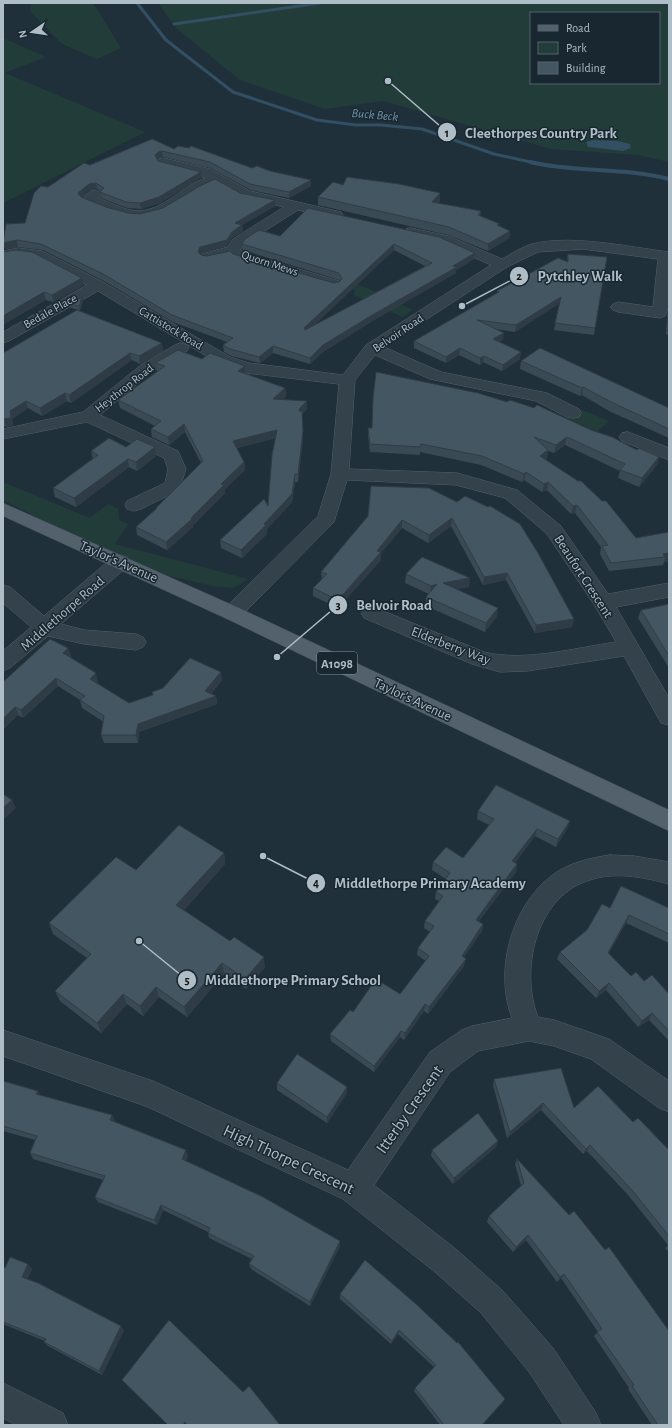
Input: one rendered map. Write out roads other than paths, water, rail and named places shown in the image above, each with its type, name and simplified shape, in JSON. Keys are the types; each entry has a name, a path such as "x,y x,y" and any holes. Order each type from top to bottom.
{"main road":[{"name":"Taylor's Avenue","path":"3,509 232,612 669,821"}],"street":[{"path":"163,162 205,172 246,194 350,218"},
{"path":"96,194 88,199 129,214 140,215 151,213 170,205 201,184 218,178"},
{"name":"Quorn Mews","path":"207,257 234,250 238,242 295,206"},
{"path":"396,228 443,238 502,264"},
{"name":"Belvoir Road","path":"347,380 372,348 502,264 535,248 556,245 583,246 667,256"},
{"name":"Quorn Mews","path":"234,250 239,256 334,284"},
{"name":"Cattistock Road","path":"3,255 18,252 37,254 98,285 224,360 246,368 347,380"},
{"path":"618,308 660,313 667,256"},
{"name":"Quorn Mews","path":"292,288 306,275"},
{"name":"Bedale Place","path":"3,338 98,285"},
{"name":"Heythrop Road","path":"3,434 50,426 89,416 147,368 185,346 195,342"},
{"path":"372,348 436,376 545,391 573,413"},
{"path":"232,612 327,518 340,474 347,380"},
{"path":"89,416 172,455 177,470 173,486 134,505"},
{"path":"628,437 669,455"},
{"name":"Beaufort Crescent","path":"340,474 457,479 511,494 554,530 603,602 669,717"},
{"name":"Middlethorpe Road","path":"3,663 120,562"},
{"path":"603,602 669,590"},
{"path":"3,592 45,628 84,637 136,642"},
{"name":"Elderberry Way","path":"371,613 480,659 500,664 527,663 629,648"},
{"path":"528,1028 520,1000 518,976 520,954 529,924 538,908 555,888 576,874 601,868 628,866 652,868 669,873"},
{"name":"Itterby Crescent","path":"354,1188 440,1062 472,1039 528,1028 554,1033 599,1048 669,1098"},
{"name":"High Thorpe Crescent","path":"3,1043 153,1095 354,1188 446,1261 492,1302 541,1360 584,1425"},
{"path":"3,1400 51,1425"}],"water":[{"path":"593,140 618,141 630,144 631,148 623,151 588,147 586,142"}],"waterway":[{"name":"Buck Beck","path":"137,3 166,40 233,92 317,120 356,125 381,125 422,129 494,154 532,162"},
{"path":"174,24 320,3"},
{"name":"Buck Beck","path":"532,162 565,168 652,175 669,179"}],"place":[{"name":"Cleethorpes Country Park","path":"388,81"},
{"name":"Pytchley Walk","path":"462,306"},
{"name":"Belvoir Road","path":"277,657"},
{"name":"Middlethorpe Primary Academy","path":"263,856"},
{"name":"Middlethorpe Primary School","path":"139,941"}]}
